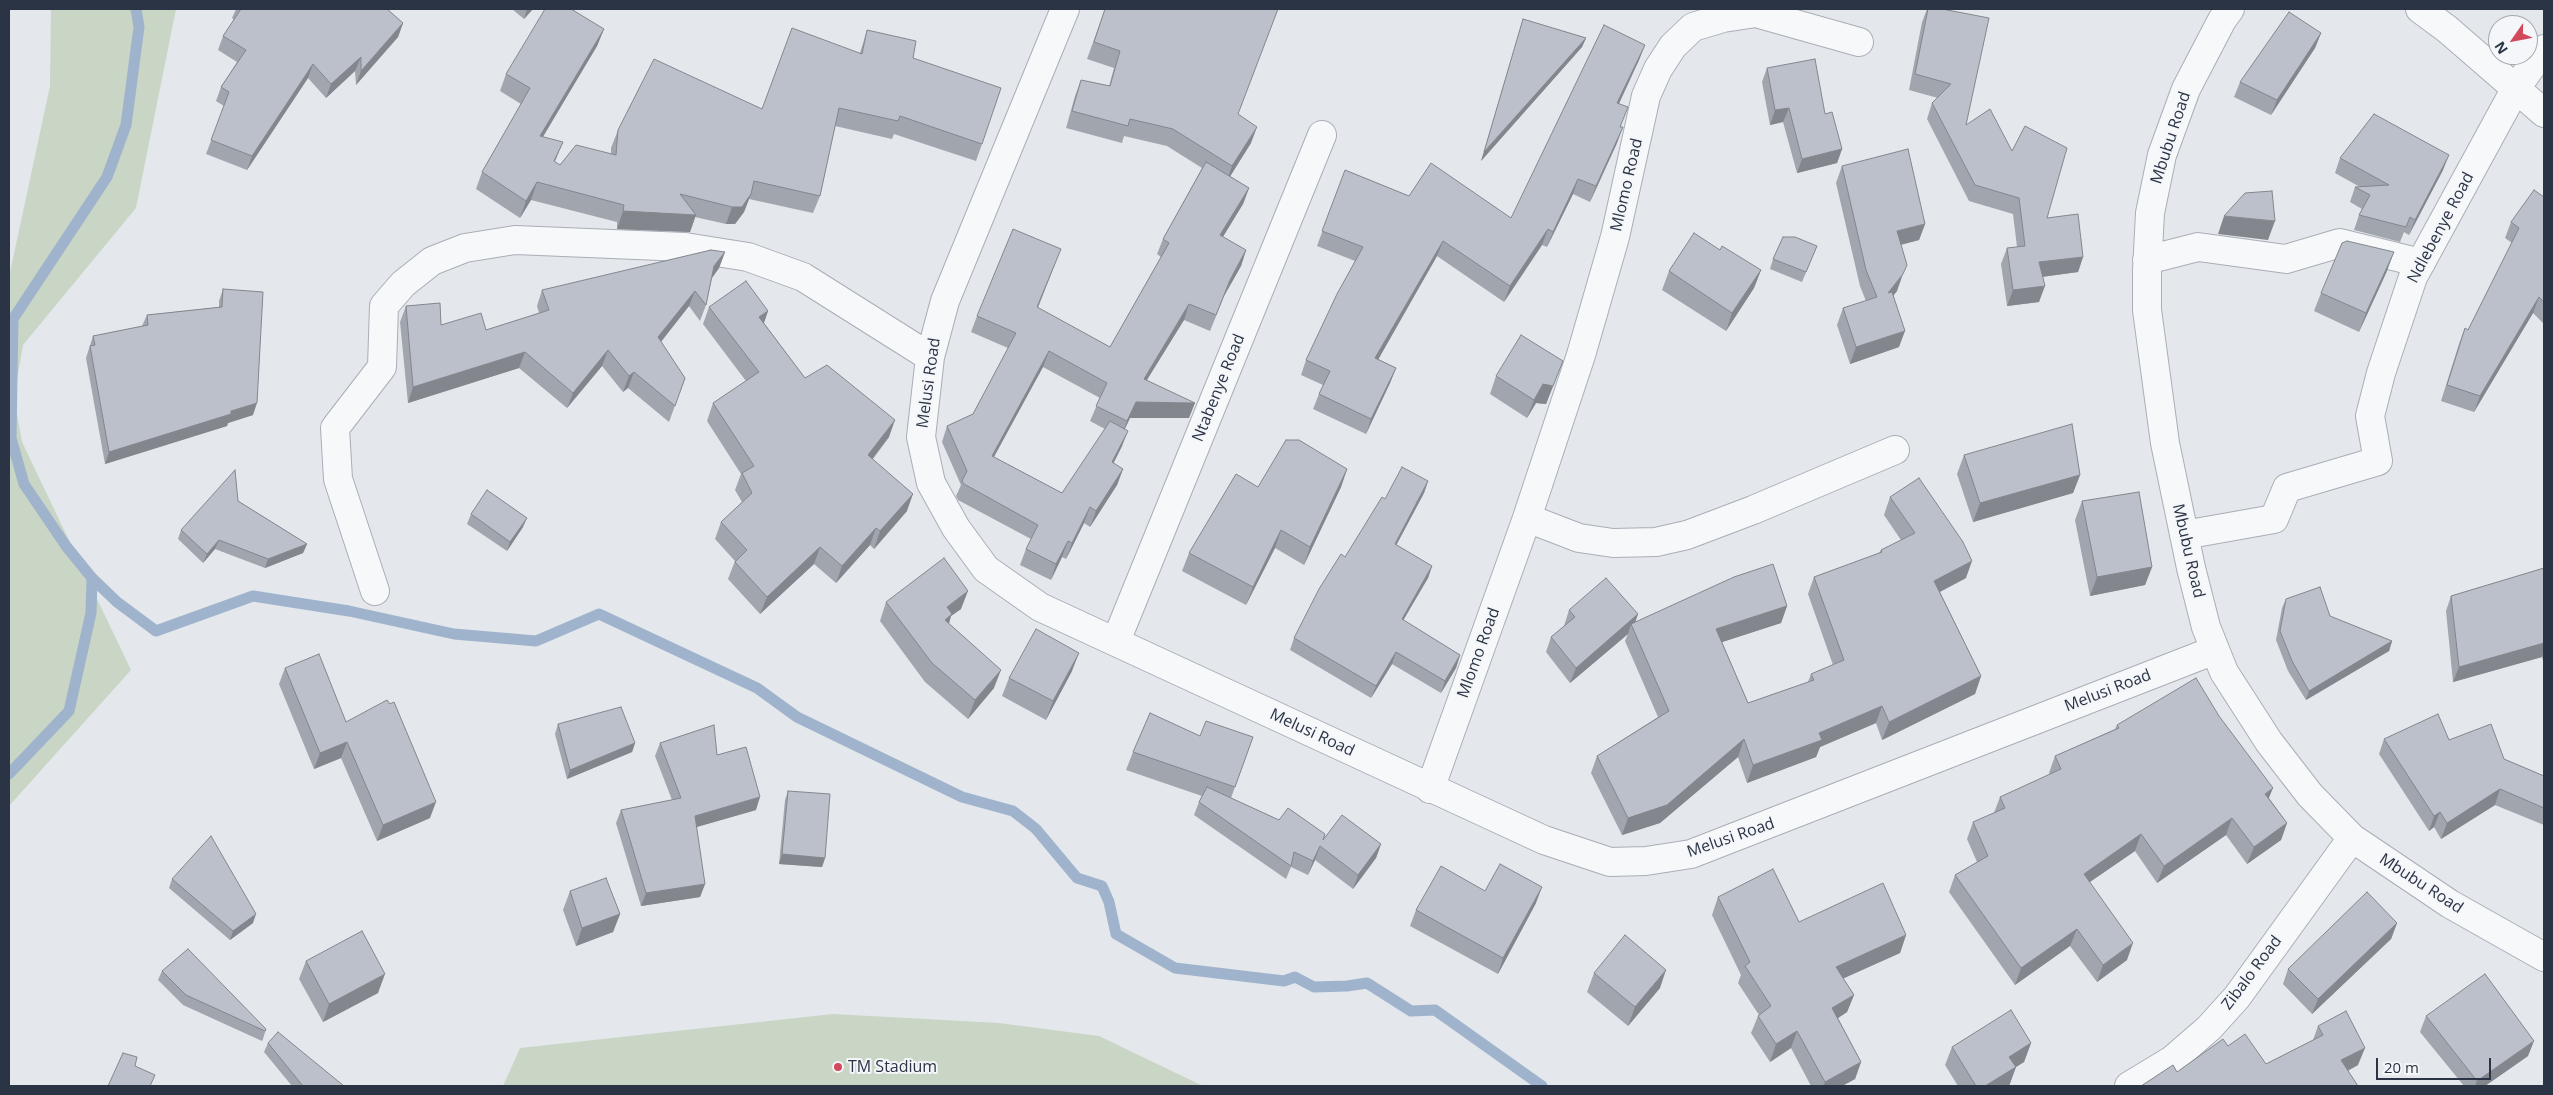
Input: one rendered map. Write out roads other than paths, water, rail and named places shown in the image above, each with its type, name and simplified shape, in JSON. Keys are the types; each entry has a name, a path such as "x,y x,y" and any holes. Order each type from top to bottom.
{"street":[{"name":"Melusi Road","path":"1065,9 945,301 930,357 921,437 931,483 956,528 986,569 1040,607 1430,789 1544,840 1610,862 1646,861 1682,855 1750,832 2215,650"},
{"name":"Mbubu Road","path":"2230,9 2222,20 2186,89 2162,155 2150,213 2148,260 2147,310 2165,443 2206,627 2239,699 2310,795 2352,838 2450,904 2544,956"},
{"path":"2420,9 2447,29 2544,113"},
{"name":"Mlomo Road","path":"1430,789 1527,518 1581,355 1615,237 1646,96 1658,69 1673,46 1693,27 1723,18 1756,13 1859,42"},
{"name":"Ndlebenye Road","path":"2184,535 2274,519 2287,488 2378,461 2370,416 2384,365 2413,277 2516,88 2544,49"},
{"name":"Ntabenye Road","path":"1116,641 1322,135"},
{"path":"375,591 338,479 335,428 382,367 384,306 403,284 432,261 465,248 515,240 685,247 748,257 803,277 930,357"},
{"path":"2148,260 2198,247 2286,259 2340,243 2421,263"},
{"path":"1527,518 1579,538 1612,542 1656,542 1687,535 1753,510 1896,450"},
{"name":"Zibalo Road","path":"2129,1086 2172,1060 2209,1028 2237,997 2352,838"}],"waterway":[{"path":"136,9 139,27 126,125 107,177 13,319 11,438 24,484 66,546 92,578 117,602 156,631 253,596 349,611 454,634 536,641 599,614 757,688 797,717 962,797 1013,811 1036,829 1077,878 1102,886 1109,902 1116,934 1175,968 1284,981 1295,977 1314,987 1367,983 1411,1011 1435,1010 1542,1086"},
{"path":"9,774 69,711 91,613 92,578"}],"place":[{"name":"TM Stadium","path":"838,1067"}]}
